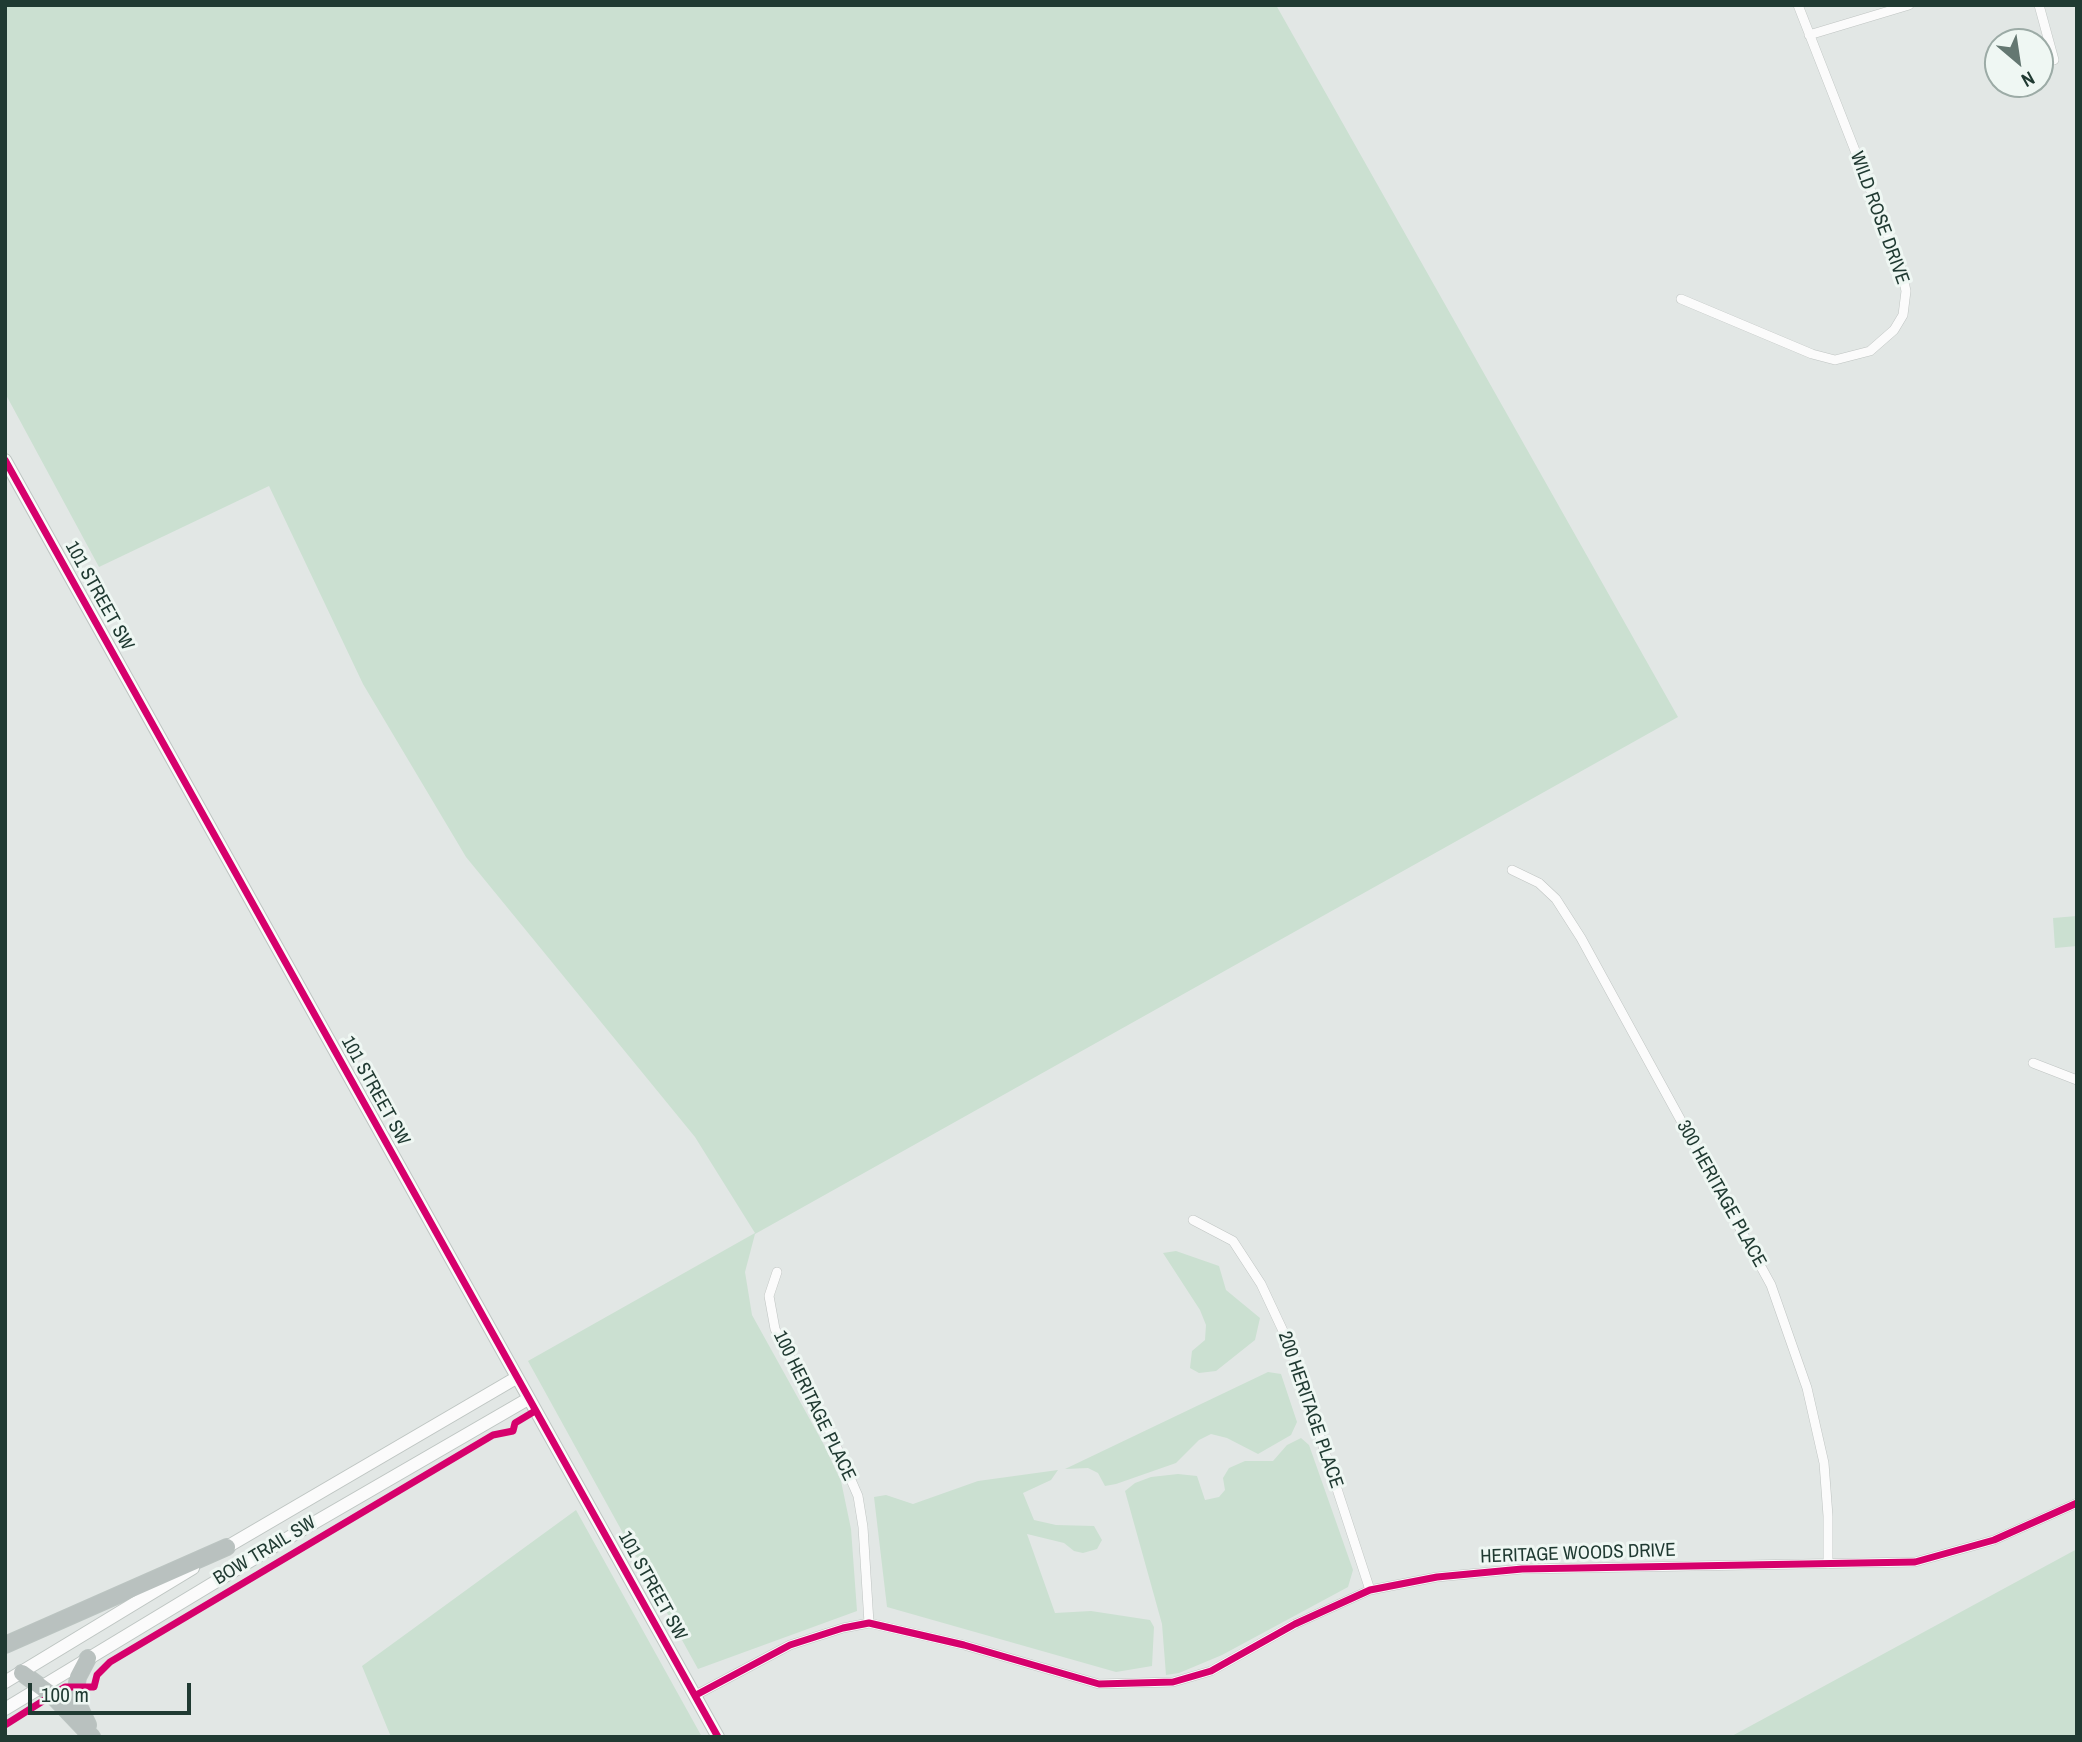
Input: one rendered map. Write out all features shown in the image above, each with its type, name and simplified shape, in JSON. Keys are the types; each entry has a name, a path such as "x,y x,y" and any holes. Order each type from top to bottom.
{"highway":[{"path":"5,1645 227,1547"},
{"path":"88,1658 78,1677 77,1702 93,1737"},
{"path":"22,1673 41,1687 93,1737"}],"street":[{"name":"WILD ROSE DRIVE","path":"1681,299 1812,355 1835,360 1870,351 1894,330 1903,315 1906,291 1901,268 1798,5"},
{"path":"1810,35 1909,5"},
{"path":"2039,5 2045,28"},
{"name":"101 STREET SW","path":"5,460 718,1737"},
{"name":"300 HERITAGE PLACE","path":"1512,870 1539,883 1556,899 1581,938 1771,1285 1807,1388 1824,1463 1828,1564"},
{"path":"2033,1063 2077,1080"},
{"name":"200 HERITAGE PLACE","path":"1193,1220 1233,1241 1266,1295 1291,1348 1370,1590"},
{"name":"100 HERITAGE PLACE","path":"777,1272 769,1296 775,1329 831,1434 858,1496 863,1527 869,1623"},
{"name":"BOW TRAIL SW","path":"5,1682 227,1547 516,1378"},
{"name":"BOW TRAIL SW","path":"5,1709 528,1399"},
{"name":"HERITAGE WOODS DRIVE","path":"696,1695 790,1645 834,1630 869,1623 964,1645 1099,1684 1152,1685 1211,1671 1295,1625 1370,1590 1482,1571 1915,1562 1956,1553 2033,1525 2077,1503"}],"green space":[{"path":"5,5 1276,5 1678,717 755,1234 745,1272 752,1315 841,1481 851,1529 857,1611 698,1669 528,1361 755,1233 695,1137 466,857 363,684 269,486 99,567 5,393"},
{"path":"2077,916 2077,946 2055,948 2053,918"},
{"path":"1176,1251 1219,1266 1226,1290 1260,1318 1255,1340 1216,1371 1199,1373 1190,1368 1192,1351 1205,1340 1206,1325 1200,1310 1163,1253"},
{"path":"1268,1372 1281,1374 1297,1422 1291,1435 1258,1454 1227,1438 1211,1434 1199,1440 1176,1463 1116,1484 1105,1486 1098,1473 1088,1468 1065,1469"},
{"path":"1301,1438 1309,1445 1353,1570 1348,1587 1222,1655 1179,1673 1166,1675 1162,1624 1125,1491 1135,1483 1151,1477 1178,1474 1197,1476 1205,1500 1219,1497 1225,1490 1223,1478 1229,1468 1245,1461 1273,1461 1287,1445"},
{"path":"1058,1470 1051,1480 1023,1493 1034,1520 1056,1525 1094,1526 1102,1540 1097,1549 1083,1553 1074,1551 1064,1543 1027,1534 1055,1613 1091,1611 1150,1620 1154,1627 1152,1666 1116,1672 887,1607 874,1497 886,1495 913,1504 978,1481"},
{"path":"576,1510 702,1737 391,1737 362,1666"},
{"path":"2077,1549 2077,1737 1730,1737"}],"cycle path":[{"path":"5,460 718,1737"},
{"path":"5,1725 65,1687 94,1687 97,1675 110,1662 493,1435 513,1431 515,1423 535,1411"},
{"path":"696,1695 790,1645 843,1628 869,1623 964,1645 1099,1684 1173,1682 1211,1671 1295,1624 1370,1590 1437,1577 1522,1569 1915,1562 1994,1540 2077,1503"}]}
